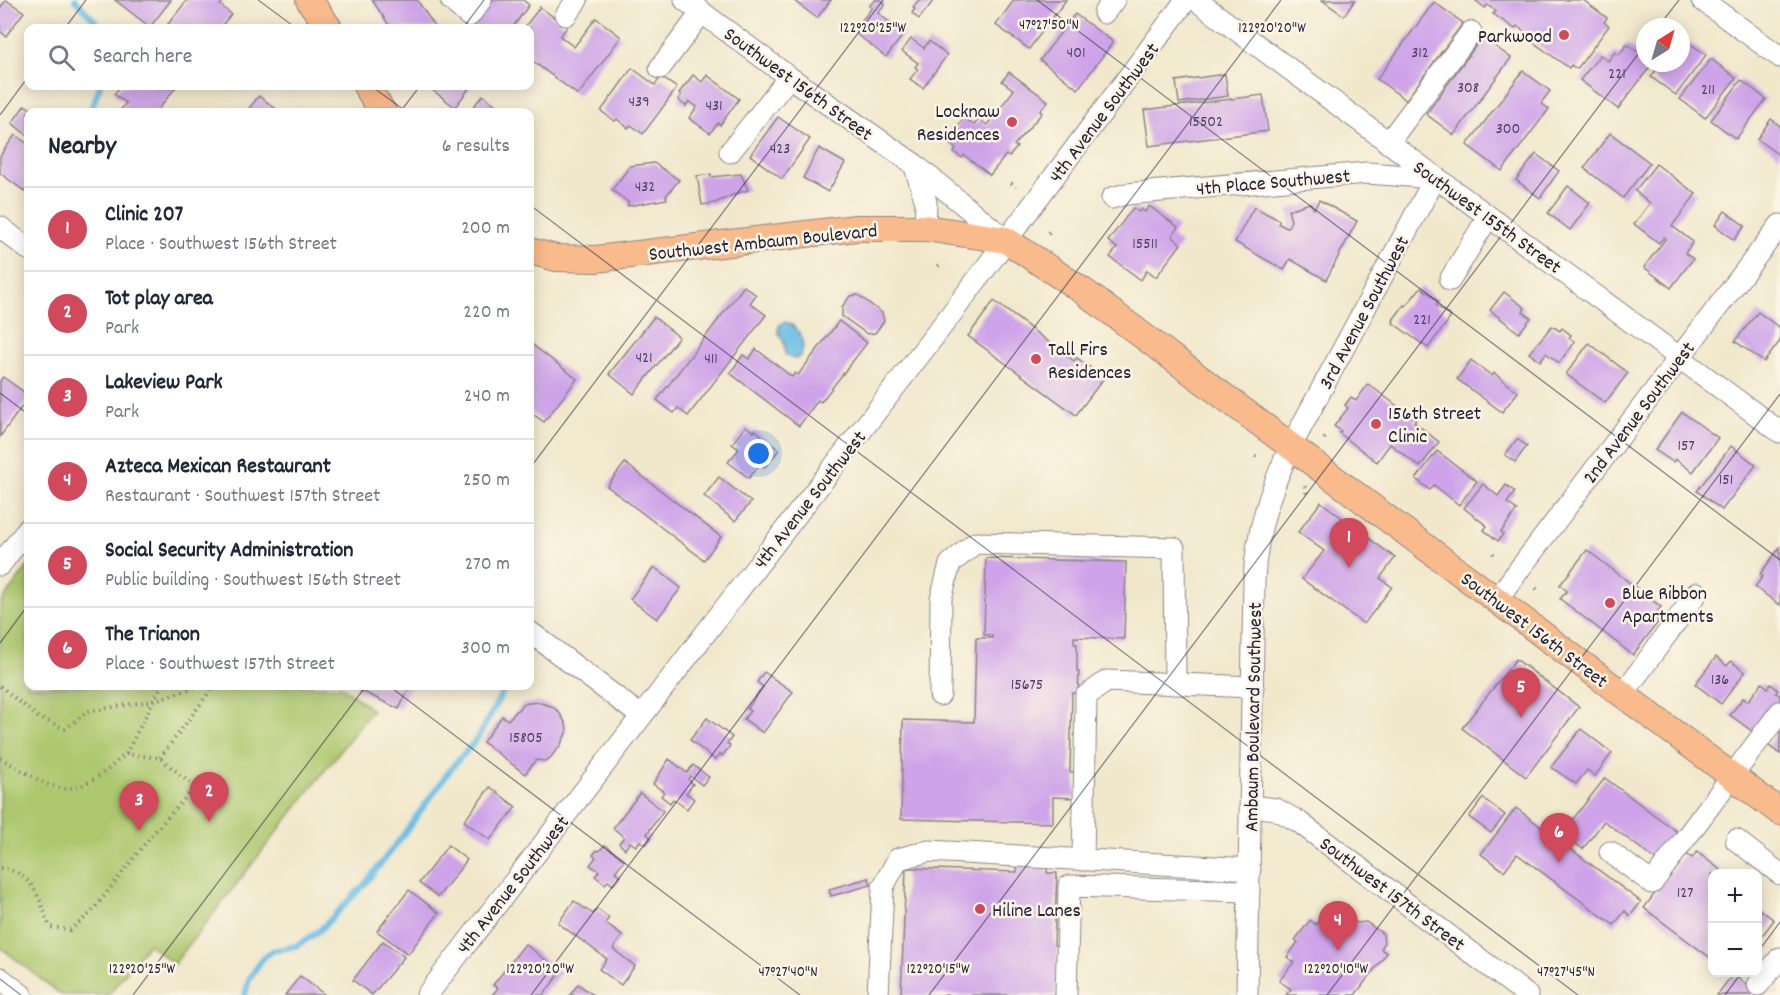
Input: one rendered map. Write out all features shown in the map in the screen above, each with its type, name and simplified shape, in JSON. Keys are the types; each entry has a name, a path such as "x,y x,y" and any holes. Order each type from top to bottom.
{"main road":[{"path":"309,0 325,24"},
{"path":"369,90 380,108"},
{"name":"Southwest Ambaum Boulevard","path":"534,252 556,258 596,259 856,228 925,228 1006,240 1083,291 1291,446"},
{"name":"Southwest 156th Street","path":"1291,446 1780,812"}],"street":[{"path":"451,0 469,16 481,0"},
{"name":"4th Avenue Southwest","path":"427,995 1006,240 1186,0"},
{"name":"Southwest 155th Street","path":"1196,0 1780,432"},
{"path":"1702,0 1780,57"},
{"path":"660,68 693,6"},
{"name":"Southwest 156th Street","path":"693,6 789,77 914,164 1006,240"},
{"path":"1388,143 1471,32"},
{"path":"730,152 789,77"},
{"path":"914,164 926,202 925,228"},
{"name":"4th Place Southwest","path":"1112,198 1126,194 1367,173 1435,178"},
{"name":"3rd Avenue Southwest","path":"1291,446 1435,178"},
{"path":"1450,280 1488,217"},
{"name":"2nd Avenue Southwest","path":"1497,600 1780,225"},
{"path":"0,227 24,246"},
{"name":"Ambaum Boulevard Southwest","path":"1247,995 1257,551 1266,508 1276,478 1291,446"},
{"path":"0,565 24,534"},
{"path":"940,695 941,598 950,564 975,543 1174,548 1175,684"},
{"path":"1623,694 1697,593"},
{"path":"534,635 641,716"},
{"path":"1083,860 1086,696 1107,681 1253,687"},
{"path":"1610,852 1652,883 1780,712"},
{"name":"Southwest 157th Street","path":"1251,806 1276,809 1299,822 1527,995"},
{"path":"1736,840 1780,874"},
{"path":"878,995 883,886 898,859 929,851 1250,869"},
{"path":"1066,995 1069,886 1249,891"},
{"path":"1758,985 1780,958"},
{"path":"0,978 22,995"}],"path":[{"path":"1011,183 1016,187"},
{"path":"1305,486 1307,496"},
{"path":"0,686 38,717 65,729 88,711 152,701 186,690"},
{"path":"0,758 46,784 65,789 81,786 102,774 126,754 159,690"},
{"path":"160,758 211,690"},
{"path":"0,868 12,869 32,884 50,927 70,930 91,913 151,836 195,787 160,758 126,754"}],"green space":[{"path":"24,571 24,690 346,690 372,710 174,964 148,944 108,995 61,995 0,947 0,604"}],"water":[{"path":"785,322 798,331 802,339 801,355 796,359 785,354 784,342 778,332 779,326"}],"building":[{"path":"6,0 24,12 6,36 0,31 0,8"},
{"path":"115,0 171,0 152,24 146,24"},
{"path":"187,0 224,0 220,5 231,14 223,24 168,24"},
{"path":"372,0 417,0 433,24 388,24"},
{"path":"492,0 523,0 529,5 515,24 474,24"},
{"path":"793,0 831,0 817,18"},
{"path":"875,0 881,0 885,4 878,13 904,34 886,57 853,31 872,8 869,6"},
{"path":"919,0 934,0 919,19 912,13 915,9 913,7"},
{"path":"1014,0 1066,0 1029,49 996,25"},
{"path":"1322,0 1355,0 1344,16"},
{"name":"Parkwood","path":"1475,0 1583,0 1607,18 1604,22 1609,26 1577,69 1571,65 1569,68 1526,37 1528,34 1517,26 1515,29 1493,14 1496,11 1487,5 1485,8"},
{"path":"1434,2 1463,23 1406,100 1377,79"},
{"path":"540,7 567,27 560,36 574,47 596,18 621,37 578,95 534,62 534,24 527,24"},
{"path":"1075,14 1113,42 1078,89 1040,60"},
{"path":"1482,37 1511,58 1454,135 1426,114"},
{"path":"911,39 924,48 929,41 947,55 923,88 910,79 918,69 915,67 918,63 902,51"},
{"path":"1690,43 1706,55 1676,95 1651,77 1655,72 1690,72"},
{"path":"1627,44 1636,50 1636,72 1646,72 1618,109 1580,80 1600,55 1608,61 1615,52 1619,55"},
{"path":"1711,59 1736,78 1705,118 1680,99"},
{"path":"632,68 655,85 661,77 677,88 643,134 631,125 628,128 601,111"},
{"path":"1523,71 1550,91 1541,103 1549,109 1502,171 1467,145"},
{"name":"Locknaw Residences","path":"1009,72 1048,101 1040,111 1042,113 1014,145 1017,147 1009,157 1006,155 990,175 964,155 962,158 954,152 956,149 946,141 964,118 974,125 979,119 987,125 1014,90 1002,81"},
{"path":"1225,74 1228,96 1179,103 1176,81"},
{"path":"693,75 702,82 707,75 739,99 720,125 718,123 710,133 689,118 697,107 689,101 686,106 678,100 681,95 679,93"},
{"path":"1741,80 1766,99 1736,139 1711,120"},
{"path":"118,90 174,90 159,108 122,108 126,103 114,94"},
{"path":"432,90 468,90 455,107"},
{"path":"483,95 499,108 472,108"},
{"path":"1263,95 1268,131 1149,146 1144,110"},
{"path":"259,96 275,108 249,108"},
{"path":"25,105 29,108 24,108 24,133 12,123"},
{"path":"778,117 810,139 782,179 750,155"},
{"path":"1771,119 1780,126 1780,156 1757,139"},
{"path":"1610,133 1650,163 1623,198 1584,168"},
{"path":"15,135 24,141 24,191 0,173 0,156"},
{"path":"819,148 845,163 828,192 803,178"},
{"path":"1536,154 1559,171 1540,198 1516,180"},
{"path":"654,163 679,180 666,196 667,199 628,206 628,202 612,190 630,166"},
{"path":"1656,164 1696,194 1672,226 1693,242 1685,253 1693,259 1671,288 1644,267 1666,238 1664,237 1659,243 1634,224 1650,203 1635,191"},
{"path":"711,174 711,177 741,174 748,190 715,203 702,205 697,176"},
{"path":"1568,186 1590,203 1570,230 1548,213"},
{"path":"1319,200 1357,221 1326,280 1290,259 1284,270 1235,242 1254,207 1279,220 1279,224 1287,228 1291,221 1288,210 1310,203 1314,209"},
{"path":"1149,206 1178,227 1172,236 1181,244 1156,277 1147,270 1141,280 1110,257 1117,248 1108,241 1133,208 1139,212 1141,209 1145,212"},
{"path":"1725,211 1745,226 1734,240 1715,225"},
{"path":"744,286 756,295 750,303 766,315 688,416 678,408 674,413 657,400"},
{"path":"1421,287 1438,301 1436,305 1451,317 1428,348 1393,323 1404,305 1406,306"},
{"path":"1504,292 1525,308 1523,312 1531,318 1519,333 1490,310"},
{"path":"858,295 882,313 884,321 875,333 867,334 842,316 842,307 850,296"},
{"name":"Tall Firs Residences","path":"994,301 1074,361 1077,358 1104,378 1076,415 968,336"},
{"path":"1758,312 1780,328 1780,341 1764,362 1735,341"},
{"path":"654,317 679,337 634,394 609,374"},
{"path":"839,321 867,343 821,402 818,400 799,426 730,373 743,355 749,359 756,349 792,377 795,373 798,375"},
{"path":"1552,326 1560,331 1562,328 1571,335 1569,338 1575,342 1559,363 1546,353 1540,361 1529,353"},
{"path":"1589,343 1628,373 1605,403 1566,374"},
{"path":"534,346 577,379 544,422 534,415"},
{"path":"1471,360 1492,376 1494,373 1518,392 1502,412 1457,379"},
{"path":"3,377 24,392 24,404 0,437 0,381"},
{"name":"156th Street Clinic","path":"1368,384 1416,420 1414,422 1439,442 1420,467 1390,444 1377,462 1339,433 1341,431 1334,426 1348,408 1345,405 1351,397 1356,401"},
{"path":"1682,412 1718,438 1693,472 1675,459 1673,462 1655,450"},
{"path":"746,426 754,432 755,430 779,450 765,467 761,464 749,478 728,462 739,449 732,444"},
{"path":"1517,439 1527,446 1515,462 1505,455"},
{"path":"1731,446 1756,465 1722,510 1697,491"},
{"path":"1437,451 1477,481 1459,505 1434,485 1430,490 1416,479"},
{"path":"625,463 721,537 704,560 607,486"},
{"path":"719,477 751,502 735,521 704,496"},
{"path":"1483,484 1498,496 1506,485 1515,492 1507,503 1517,510 1501,532 1503,534 1498,541 1484,530 1487,526 1464,508"},
{"path":"1321,502 1395,558 1380,578 1392,587 1364,624 1302,579 1324,551 1298,532"},
{"path":"1780,547 1780,605 1755,587 1763,576 1760,574"},
{"name":"Blue Ribbon Apartments","path":"1587,550 1661,607 1653,617 1659,621 1633,655 1560,599 1567,591 1560,585"},
{"path":"986,558 1126,562 1124,639 1074,637 1074,644 1077,644 1077,672 1079,672 1078,693 1072,693 1070,772 1076,772 1075,798 1053,797 1053,823 901,819 903,720 974,722 976,638 992,638 992,635 984,635"},
{"path":"654,567 681,588 657,619 630,599"},
{"path":"1716,657 1727,666 1731,661 1745,672 1721,704 1695,684"},
{"path":"1516,659 1579,707 1526,777 1462,728"},
{"path":"764,672 793,692 763,733 744,719 750,711 747,709 763,687 757,682"},
{"path":"1762,683 1768,688 1771,684 1778,690 1776,693 1780,696 1780,700 1757,731 1754,729 1752,731 1730,715 1743,698 1748,701"},
{"path":"359,690 408,690 399,709"},
{"path":"537,702 551,706 559,712 567,731 560,746 550,758 545,761 536,760 525,774 483,742 502,716 508,720 523,704"},
{"path":"707,718 732,737 727,744 730,746 722,756 720,754 715,760 690,740"},
{"path":"1581,729 1612,753 1595,776 1587,770 1576,784 1551,767"},
{"path":"1780,729 1780,754 1768,745"},
{"path":"669,759 687,773 693,765 709,777 702,785 690,776 688,779 693,784 686,793 694,799 687,809 673,799 670,803 661,796 664,792 653,784"},
{"path":"1605,778 1681,835 1660,863 1604,821 1583,849 1562,833"},
{"path":"490,787 516,807 490,840 464,821"},
{"path":"640,793 663,811 647,834 651,838 646,845 640,841 636,846 630,842 625,849 619,843 624,837 613,828"},
{"path":"1483,798 1505,815 1491,833 1469,817"},
{"path":"1516,808 1641,902 1630,916 1625,911 1614,925 1517,854 1504,871 1481,854"},
{"path":"448,845 467,860 438,897 419,883"},
{"path":"605,845 624,860 615,872 621,876 613,885 608,881 605,884 595,876 599,871 590,865 596,857 593,855"},
{"path":"1697,852 1719,869 1708,869 1708,956 1644,908 1685,853 1692,858"},
{"name":"Hiline Lanes","path":"1017,865 1047,866 1047,873 1057,873 1054,945 1058,946 1056,995 901,995 906,868 1017,872"},
{"path":"869,878 871,885 831,896 829,889"},
{"path":"409,890 439,913 408,954 377,931"},
{"path":"574,901 593,914 597,909 609,918 605,923 622,936 613,949 635,966 621,985 599,969 607,959 558,923"},
{"path":"1332,904 1357,923 1366,922 1383,934 1384,944 1381,949 1387,953 1355,995 1286,995 1291,989 1279,981 1294,962 1287,957 1298,942 1295,940 1310,920 1316,925"},
{"path":"1762,911 1774,920 1762,936"},
{"path":"383,941 404,957 372,995 353,980"},
{"path":"525,944 561,972 543,995 492,995 498,988 493,985"},
{"path":"300,976 325,995 285,995"},
{"path":"1731,977 1737,977 1760,995 1717,995"},
{"path":"578,984 593,995 570,995"}],"waterway":[{"path":"75,0 96,24"},
{"path":"92,108 98,90"},
{"path":"245,995 249,979 262,959 272,951 296,946 309,938 321,929 364,885 453,766 477,739 504,690"}],"place":[{"name":"Parkwood","path":"1564,35"},
{"name":"Locknaw Residences","path":"1012,122"},
{"name":"Tall Firs Residences","path":"1036,359"},
{"name":"156th Street Clinic","path":"1376,424"},
{"name":"Clinic 207","path":"1349,568"},
{"name":"Blue Ribbon Apartments","path":"1610,603"},
{"name":"Social Security Administration","path":"1521,718"},
{"name":"Tot play area","path":"209,822"},
{"name":"Lakeview Park","path":"139,831"},
{"name":"The Trianon","path":"1559,863"},
{"name":"Hiline Lanes","path":"980,909"},
{"name":"Azteca Mexican Restaurant","path":"1338,951"}]}
